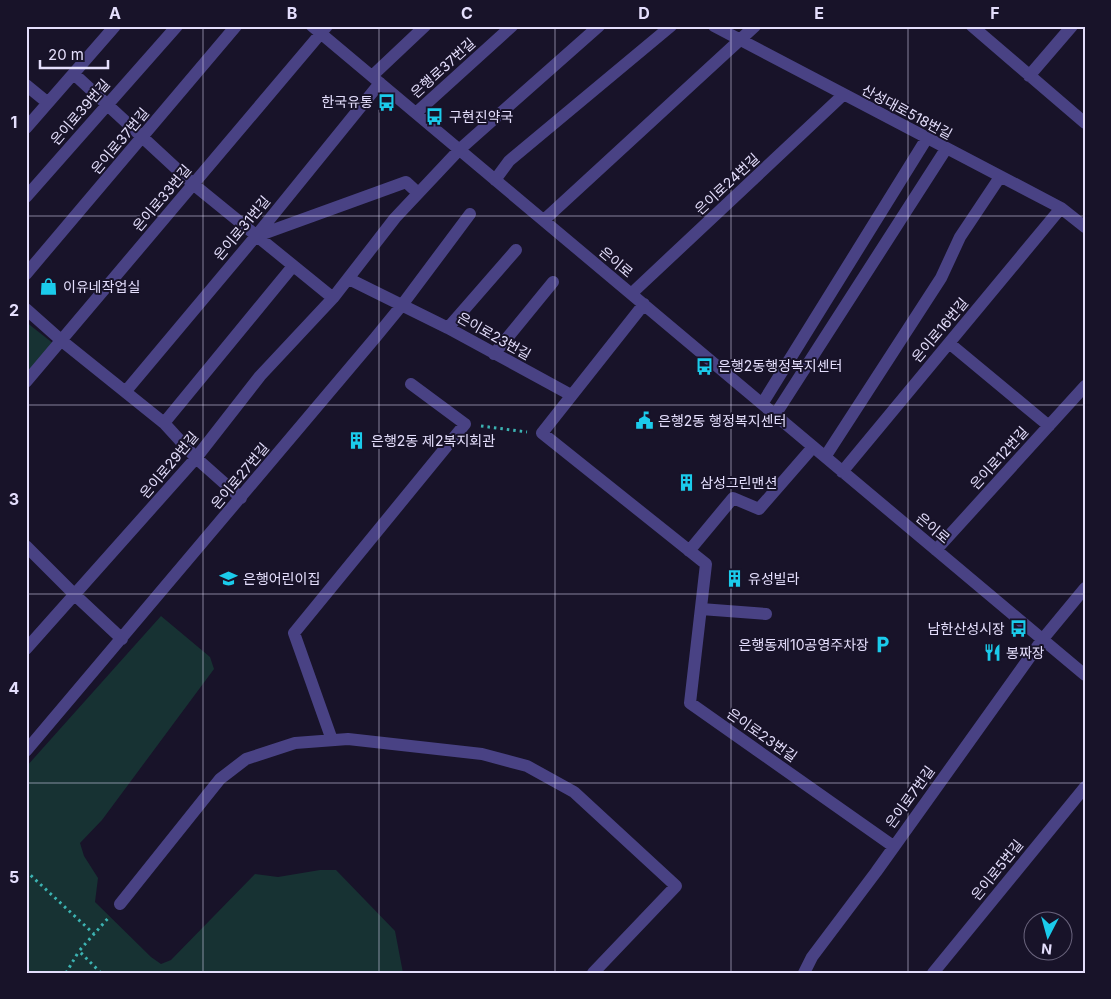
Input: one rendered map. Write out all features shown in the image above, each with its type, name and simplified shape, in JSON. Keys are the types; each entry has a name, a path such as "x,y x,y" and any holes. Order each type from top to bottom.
{"street":[{"path":"26,128 115,26"},
{"name":"은이로39번길","path":"26,197 178,26"},
{"name":"은이로37번길","path":"26,274 236,26"},
{"path":"376,79 425,26"},
{"name":"은행로37번길","path":"416,113 512,26"},
{"path":"460,150 599,26"},
{"path":"495,180 509,161 671,26"},
{"name":"산성대로518번길","path":"714,26 1061,208 1085,227"},
{"path":"544,220 755,26"},
{"path":"972,26 1085,123"},
{"path":"1029,76 1072,26"},
{"name":"은이로","path":"320,29 495,180 1085,675"},
{"name":"은이로33번길","path":"26,382 194,184 320,29"},
{"path":"74,74 194,184 333,298"},
{"name":"은이로31번길","path":"126,391 256,236 376,79"},
{"path":"26,85 48,103"},
{"name":"은이로24번길","path":"631,294 843,95"},
{"path":"762,404 926,138"},
{"path":"775,415 946,149"},
{"name":"은이로29번길","path":"26,650 196,458 260,376 333,298 395,218 460,150"},
{"path":"825,457 941,278 960,237 1000,177"},
{"path":"256,236 406,182 418,193"},
{"name":"은이로16번길","path":"842,472 1061,208"},
{"name":"은이로27번길","path":"26,751 402,305 470,214"},
{"path":"448,328 516,250"},
{"path":"164,423 293,266"},
{"name":"은이로23번길","path":"349,279 448,328 571,395"},
{"path":"494,354 554,282"},
{"path":"542,433 644,304"},
{"path":"26,309 62,341 164,423 196,458 241,498"},
{"path":"949,343 1049,426"},
{"path":"332,740 294,633 465,424 411,384"},
{"name":"은이로12번길","path":"936,550 1085,386"},
{"name":"은이로23번길","path":"542,433 706,564 690,703 893,846"},
{"path":"688,551 733,498 759,510 813,447"},
{"path":"26,546 122,639"},
{"name":"은이로7번길","path":"804,973 812,957 1042,640 1085,588"},
{"path":"701,609 766,614"},
{"path":"120,904 220,779 246,759 295,743 348,739 482,754 527,766 574,792 676,886 593,973"},
{"name":"은이로5번길","path":"933,973 1085,787"}],"path":[{"path":"465,424 542,433"},
{"path":"26,872 94,934"},
{"path":"66,973 80,951 120,904"},
{"path":"80,951 101,973"}],"green space":[{"path":"26,322 54,344 26,374"},
{"path":"161,616 210,657 214,669 102,820 80,843 84,856 98,878 95,902 151,957 161,964 171,960 255,874 278,877 320,870 336,870 395,931 403,973 26,973 26,767"}],"place":[{"name":"한국유통","path":"387,102"},
{"name":"구현진약국","path":"435,117"},
{"name":"이유네작업실","path":"49,287"},
{"name":"은행2동행정복지센터","path":"704,366"},
{"name":"은행2동 행정복지센터","path":"644,421"},
{"name":"은행2동 제2복지회관","path":"357,441"},
{"name":"삼성그린맨션","path":"686,483"},
{"name":"은행어린이집","path":"229,579"},
{"name":"유성빌라","path":"734,579"},
{"name":"남한산성시장","path":"1019,629"},
{"name":"은행동제10공영주차장","path":"883,645"},
{"name":"봉짜장","path":"992,653"}]}
